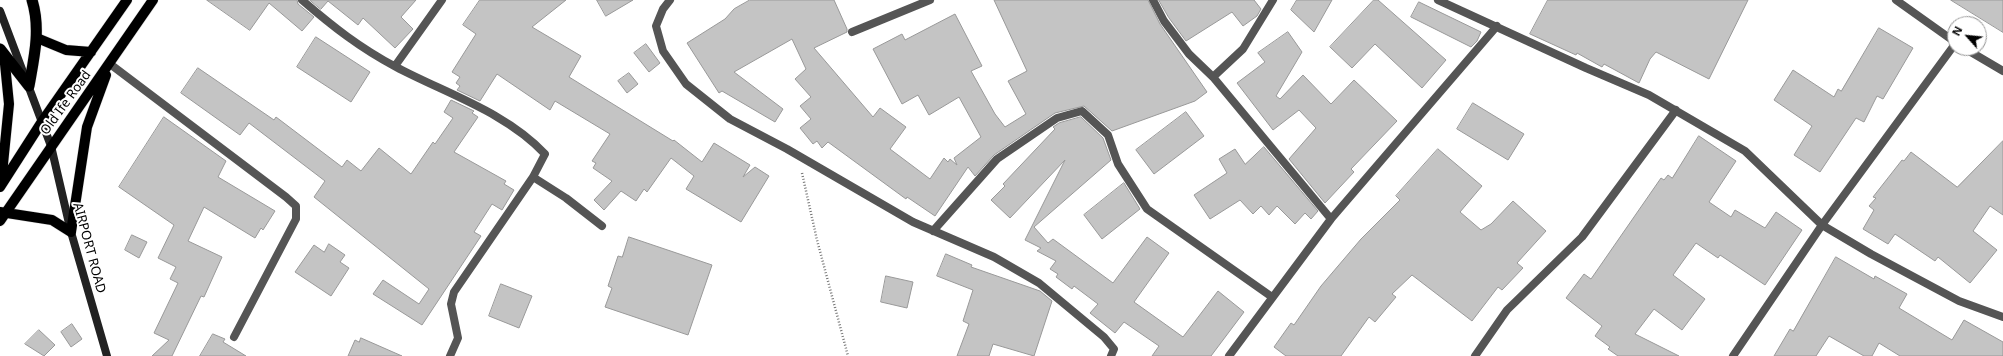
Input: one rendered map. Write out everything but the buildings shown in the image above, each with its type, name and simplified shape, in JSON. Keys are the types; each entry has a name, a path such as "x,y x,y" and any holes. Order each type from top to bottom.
{"highway":[{"path":"29,86 37,38 35,10 32,0"},
{"path":"2,52 29,86"}],"main road":[{"name":"Old Ife Road","path":"0,186 43,120 127,0"},
{"name":"Old Ife Road","path":"2,216 110,64 153,0"},
{"name":"AIRPORT ROAD","path":"0,11 43,120 51,146 71,232 107,356"},
{"path":"37,38 66,50 91,52"},
{"path":"0,186 9,104 2,52"},
{"path":"2,216 52,220 71,232 87,127 110,64"}],"street":[{"path":"302,0 350,40 395,66 497,118 535,144 545,154 533,177 454,292 451,304 458,338 450,356"},
{"path":"395,66 442,0"},
{"path":"670,0 662,9 656,26 663,51 686,84 730,120 799,156 913,222 994,257 1040,283 1104,337 1114,349 1111,356"},
{"path":"852,32 930,0"},
{"path":"1153,0 1164,21 1189,54 1213,77 1331,219"},
{"path":"1213,77 1243,49 1273,0"},
{"path":"1438,0 1586,68 1649,95 1676,110 1745,151 1822,225 1871,254 1959,301 2003,317"},
{"path":"1896,0 1947,37"},
{"path":"1229,356 1331,219 1497,26"},
{"path":"1733,356 1822,225 1947,54"},
{"path":"1977,56 2003,72"},
{"path":"110,64 296,206 296,219 234,337"},
{"path":"1475,356 1507,310 1582,237 1676,110"},
{"path":"933,231 997,159 1057,118 1082,111 1108,135 1118,164 1147,209 1272,297"},
{"path":"533,177 566,198 602,226"}],"path":[{"path":"799,156 817,240 848,356"}]}
